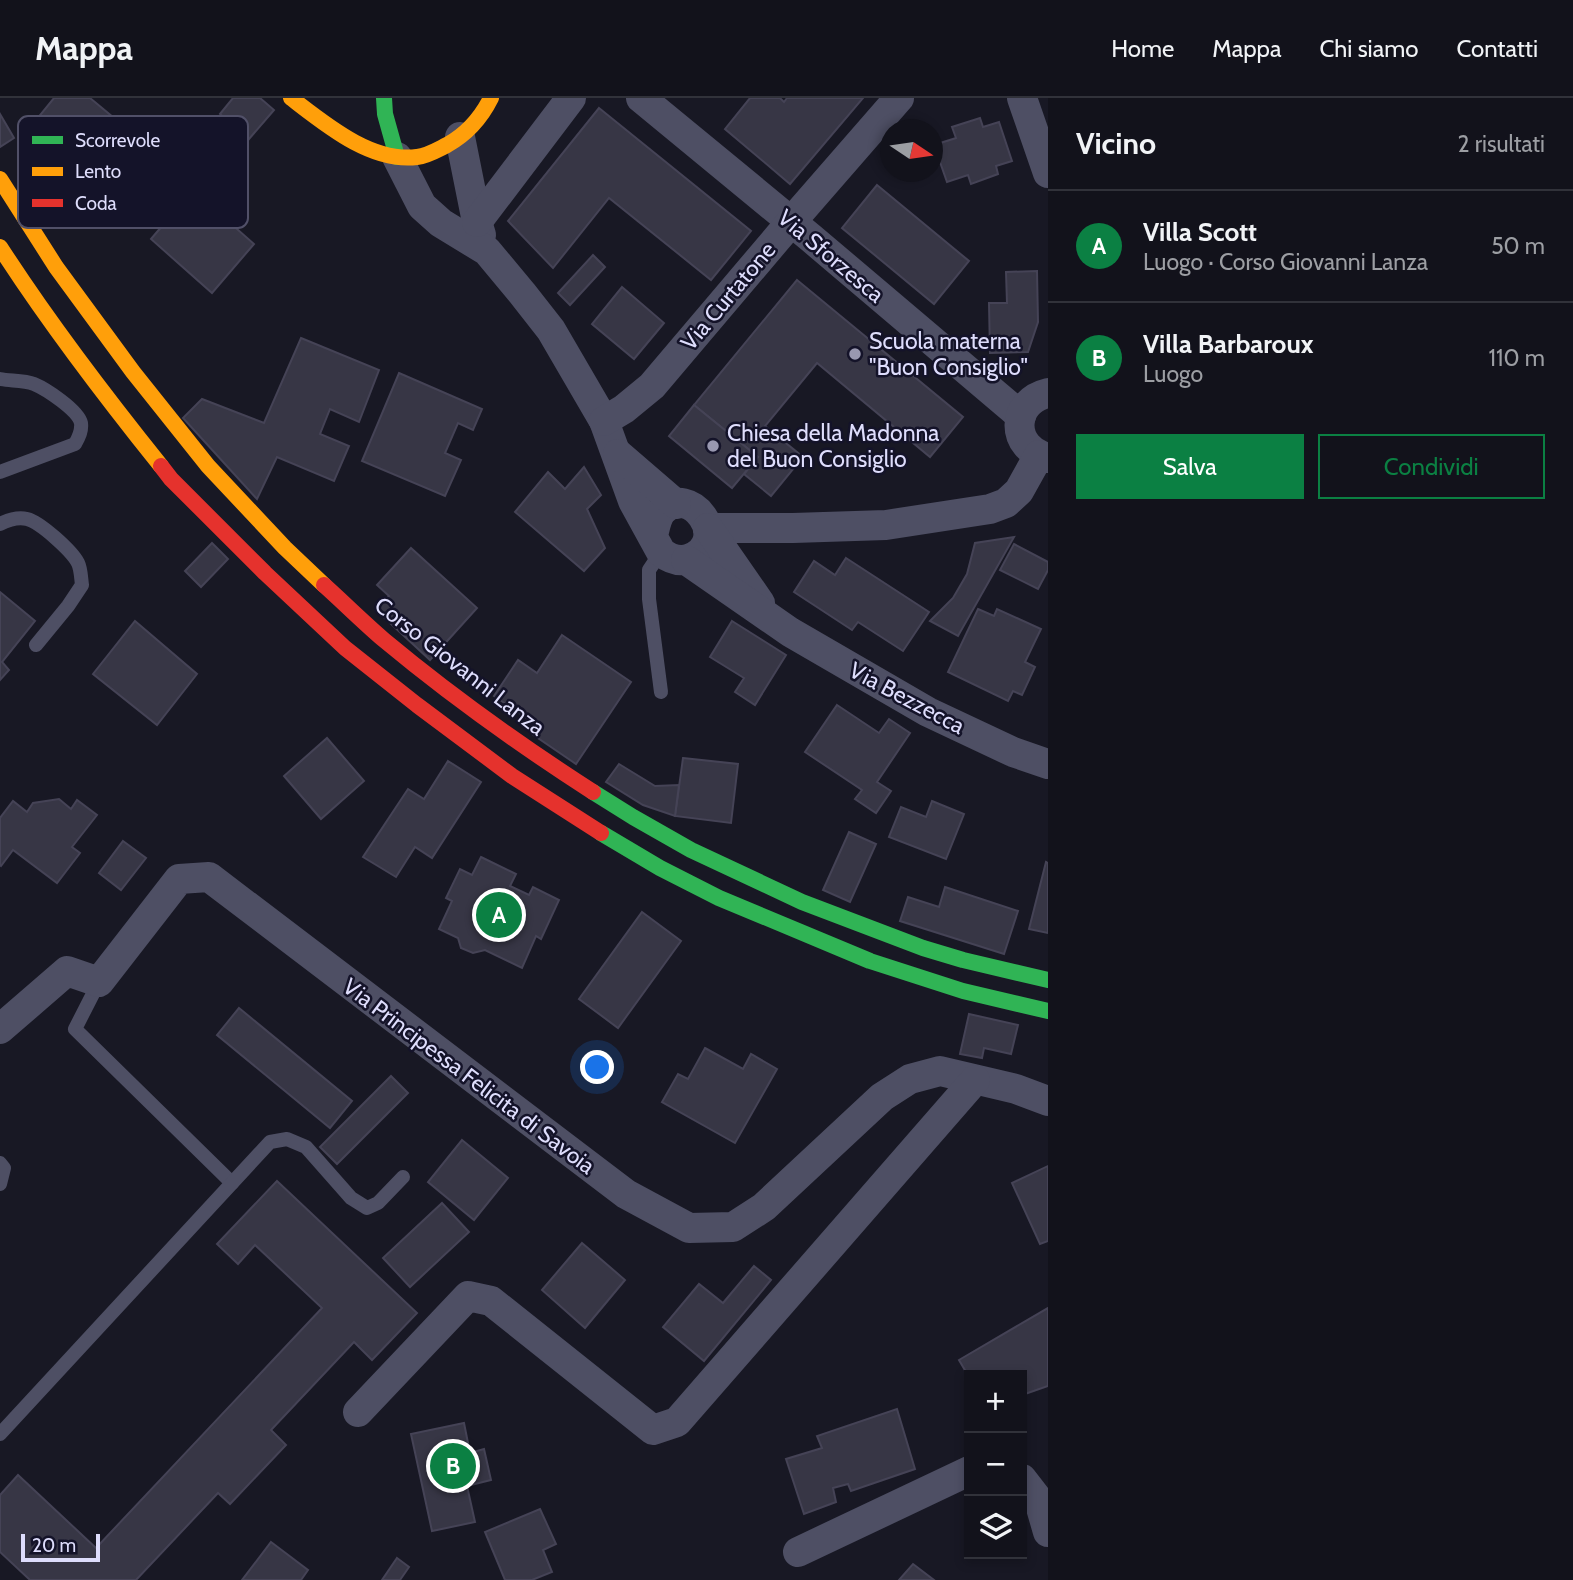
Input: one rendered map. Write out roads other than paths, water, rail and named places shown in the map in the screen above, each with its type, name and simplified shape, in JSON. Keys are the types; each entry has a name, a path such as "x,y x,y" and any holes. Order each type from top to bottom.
{"street":[{"path":"291,98 340,134 369,148 397,157 428,153 460,137 475,124 491,98"},
{"path":"384,98 385,114 397,157 422,206 441,223 487,251"},
{"path":"477,222 572,98"},
{"name":"Via Sforzesca","path":"641,98 1021,416"},
{"name":"Via Curtatone","path":"604,421 652,386 899,98"},
{"path":"1022,98 1048,173"},
{"path":"460,137 477,222 487,251"},
{"name":"Corso Giovanni Lanza","path":"0,178 18,207"},
{"name":"Corso Giovanni Lanza","path":"31,228 56,267 208,466 285,548 383,639 481,715 545,761 634,817 765,887 923,948 1048,981"},
{"path":"0,247 31,295 101,391 171,479 345,648 512,776 556,806 660,868 757,915 919,978 1048,1011"},
{"name":"Via Bezzecca","path":"487,251 551,330 604,421 633,501 666,549 790,632 928,712 1013,752 1048,764"},
{"path":"676,504 660,512 666,549 694,556 706,544 708,528 886,525 990,509 1006,503 1044,456 1030,450 1020,433 1019,424 1027,404 1035,397 1048,393"},
{"name":"Via Bezzecca","path":"616,453 676,504 685,504 701,512 708,528 772,620"},
{"name":"Via Principessa Felicita di Savoia","path":"99,982 178,879 209,877 626,1194 690,1228 733,1227 764,1207 882,1097 910,1079 940,1071 1016,1089 1048,1101"},
{"path":"0,1029 67,971 99,982"},
{"path":"358,1412 468,1296 491,1301 653,1430 677,1422 975,1080"},
{"path":"797,1552 964,1473"},
{"path":"1027,1486 1039,1502 1048,1532"}],"lane":[{"path":"0,379 32,383 78,415 81,425 80,436 75,444 0,472"},
{"path":"0,524 7,520 27,519 41,525 79,564 82,585 36,645"},
{"path":"661,692 649,599 649,570 666,549"},
{"path":"99,982 75,1029 232,1183"},
{"path":"0,1434 270,1142 287,1139 306,1147 351,1198 367,1208 379,1203 403,1177"},
{"path":"0,1163 4,1168 0,1184"}],"place":[{"name":"Scuola materna \"Buon Consiglio\"","path":"855,354"},
{"name":"Chiesa della Madonna del Buon Consiglio","path":"713,446"},
{"name":"Villa Scott","path":"499,915"},
{"name":"Villa Barbaroux","path":"453,1466"}]}
